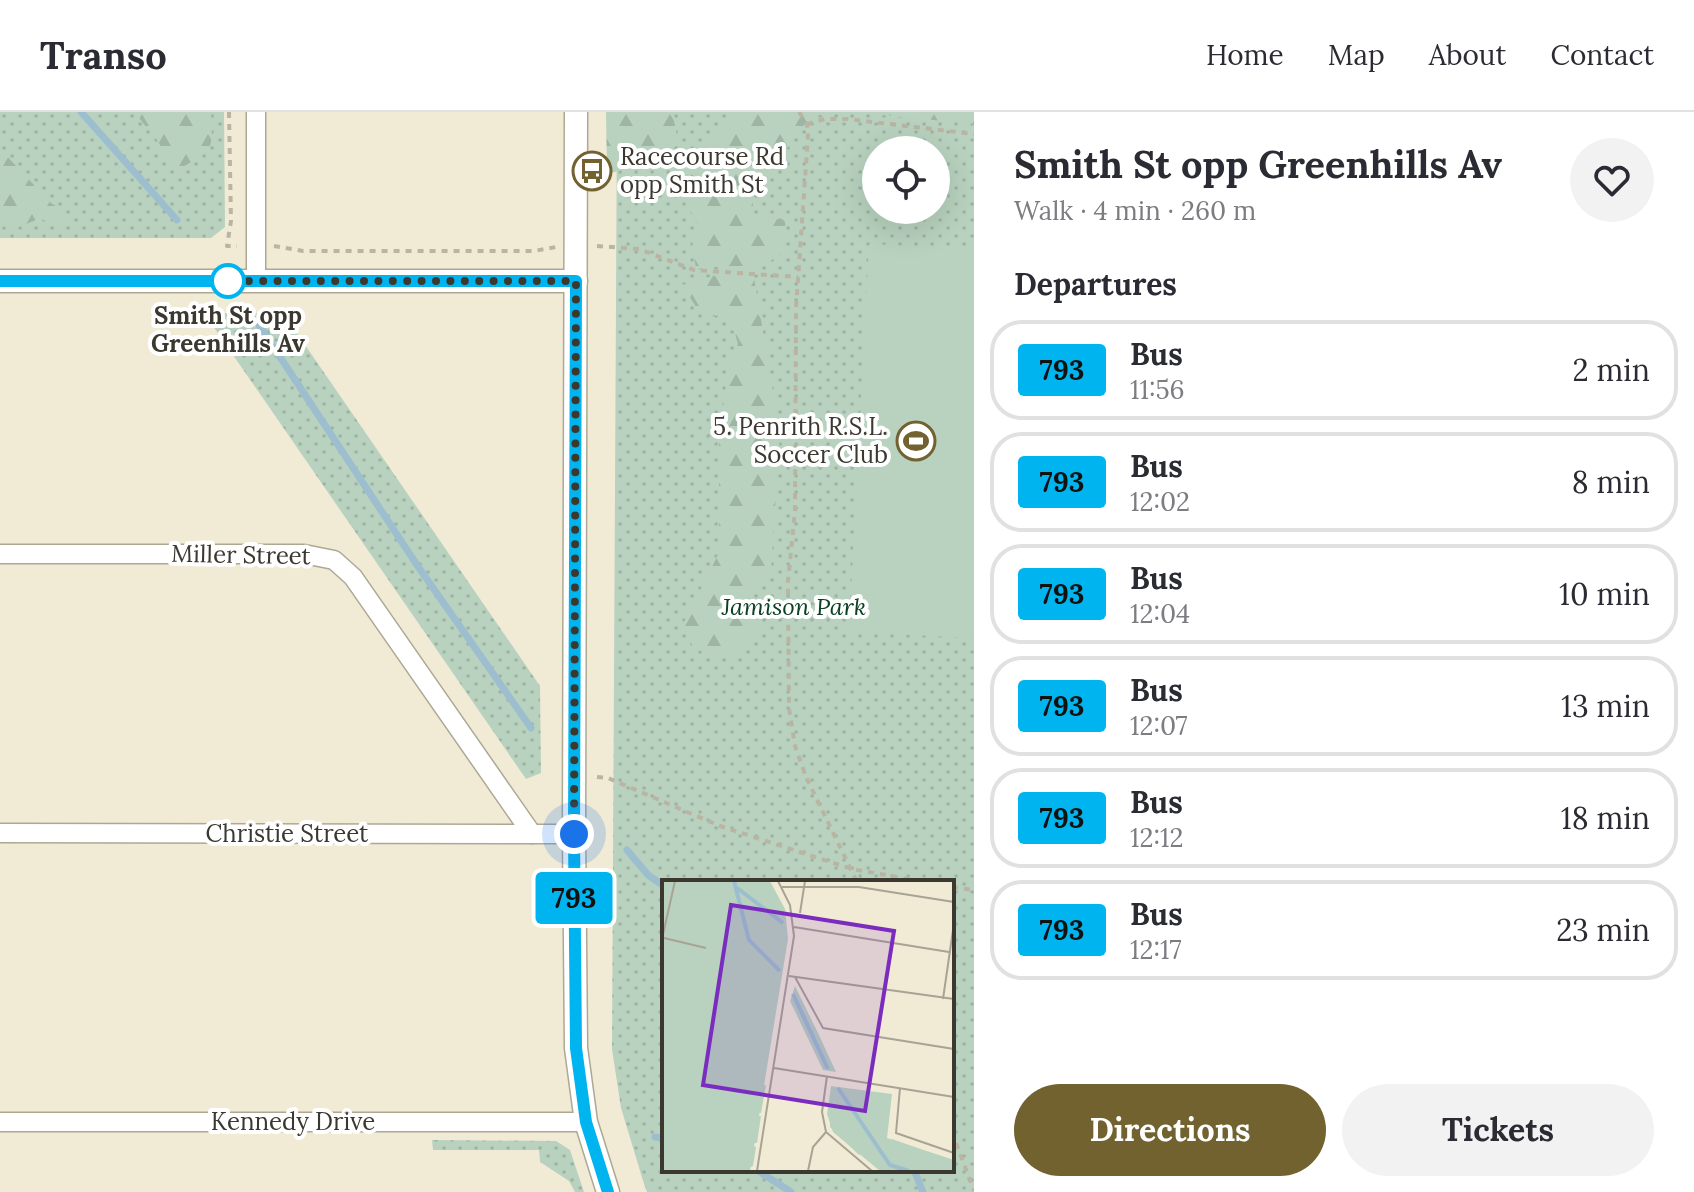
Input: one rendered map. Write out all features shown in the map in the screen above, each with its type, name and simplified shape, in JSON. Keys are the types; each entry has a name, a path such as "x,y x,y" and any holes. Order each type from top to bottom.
{"street":[{"path":"256,112 256,281"},
{"path":"576,112 576,1048 586,1122 608,1192"},
{"path":"0,281 576,281"},
{"name":"Miller Street","path":"0,554 304,554 334,560 353,577 532,834"},
{"name":"Christie Street","path":"0,833 574,834"},
{"name":"Kennedy Drive","path":"0,1122 586,1122"}],"path":[{"path":"229,112 231,221 227,246 236,246"},
{"path":"799,112 807,124 798,277 795,510 788,582 789,708 795,746 806,777 856,880"},
{"path":"807,124 825,119 847,119 974,134"},
{"path":"276,246 303,251 545,250 554,247"},
{"path":"597,246 639,249 694,270 798,277"},
{"path":"545,250 545,260"},
{"path":"574,776 608,778 720,826 852,869 914,880"},
{"path":"954,887 974,890"},
{"path":"954,1137 974,1191"}],"green space":[{"path":"0,112 224,112 225,227 211,238 0,238"},
{"path":"134,112 211,112 211,143 198,158 178,170 172,168 158,141"},
{"path":"606,112 672,112 678,140 662,160 607,174"},
{"name":"Jamison Park","path":"617,112 974,112 974,1192 647,1192 621,1108 612,1049"},
{"path":"736,112 852,112 811,116 754,191 752,216 785,220 786,251 753,272 780,433 771,570 753,585 752,611 763,625 745,652 721,658 693,648 684,622 719,553 719,439 728,368 738,344 729,312 704,319 682,285 714,276 726,266 696,269 692,239 700,228 672,178"},
{"path":"881,112 974,112 974,124 882,115"},
{"path":"0,149 51,203 64,211 69,218 64,224 50,225 41,218 16,228 0,226"},
{"name":"5. Penrith R.S.L. Soccer Club","path":"869,244 974,249 974,638 849,632"},
{"path":"204,313 283,313 540,686 541,773 526,779"},
{"path":"432,1140 556,1141 570,1150 584,1192 575,1192 569,1181 540,1162 539,1150 433,1150"}],"waterway":[{"path":"81,112 177,220"},
{"path":"259,325 417,565 531,728"},
{"path":"627,850 648,875 662,885"},
{"path":"655,1137 662,1138"},
{"path":"760,1172 791,1192"},
{"path":"915,1172 923,1192"}],"bus line":[{"name":"793","path":"0,281 576,281 576,1048 586,1122 608,1192"}],"place":[{"name":"Racecourse Rd opp Smith St","path":"592,171"},
{"name":"Smith St opp Greenhills Av","path":"228,281"},
{"name":"5. Penrith R.S.L. Soccer Club","path":"916,441"}],"route":[{"path":"228,281 224,281 544,282 576,281 574,834"}]}
